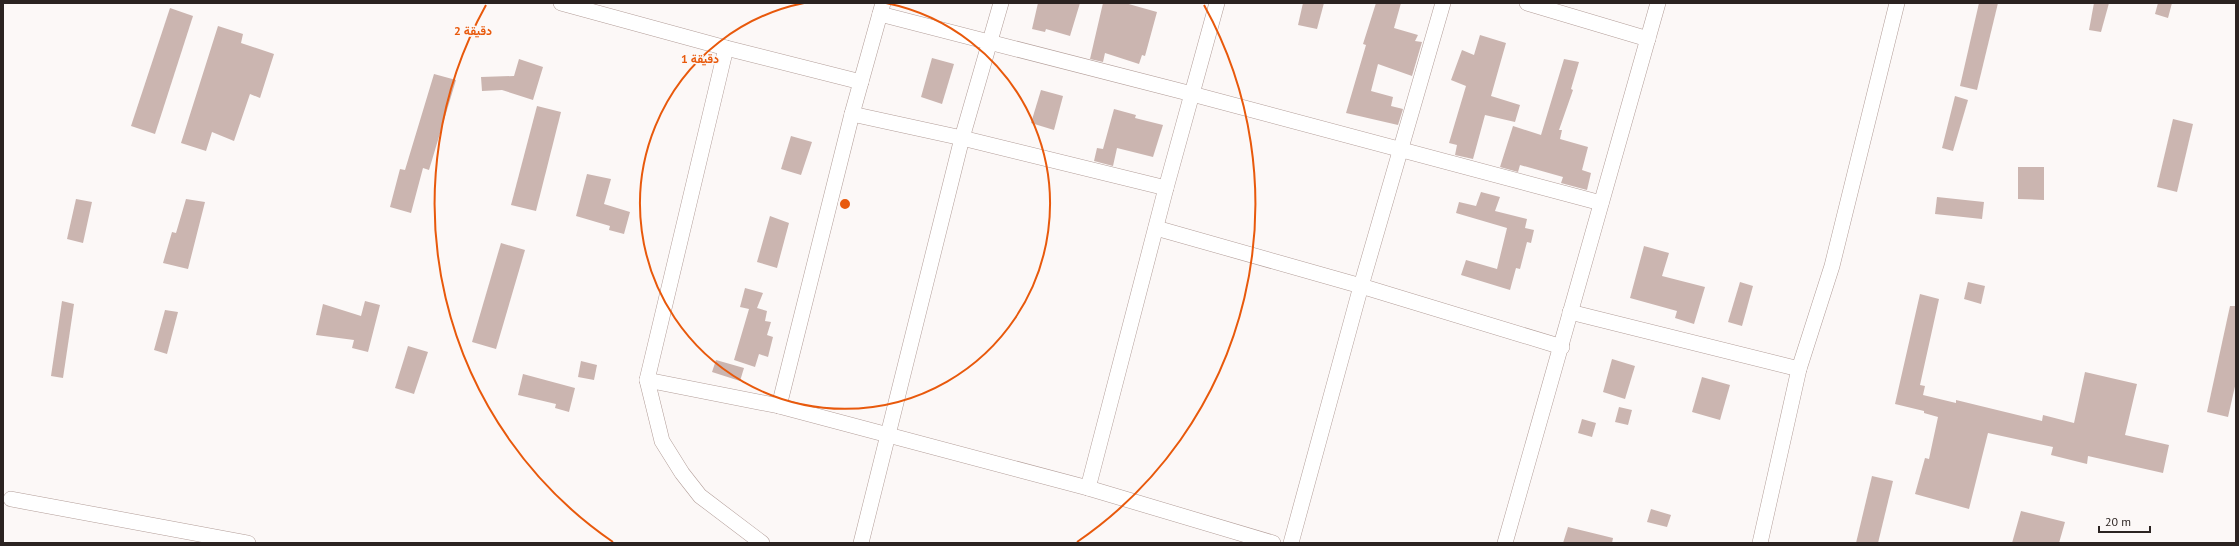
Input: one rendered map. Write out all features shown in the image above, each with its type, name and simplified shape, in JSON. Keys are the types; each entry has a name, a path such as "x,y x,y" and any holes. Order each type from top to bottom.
{"street":[{"path":"561,3 726,48 861,82"},
{"path":"861,543 962,138 1001,3"},
{"path":"1088,488 1166,188 1217,3"},
{"path":"1291,543 1361,286 1443,3"},
{"path":"1527,3 1648,39"},
{"path":"1505,543 1562,347 1570,312 1658,3"},
{"path":"1760,543 1799,370 1832,266 1897,3"},
{"path":"779,406 852,114 881,8 990,41 1601,203"},
{"path":"726,48 647,380 662,441 682,472 700,496 762,543"},
{"path":"852,114 962,138 1166,188"},
{"path":"1156,228 1361,286 1562,347"},
{"path":"1570,312 1799,370"},
{"path":"647,380 779,406 1088,488 1273,543"},
{"path":"12,500 248,543"}],"building":[{"path":"1038,3 1080,3 1070,36 1046,29 1045,32 1032,29"},
{"path":"1103,3 1125,3 1157,12 1145,56 1142,55 1139,64 1105,53 1103,62 1090,59"},
{"path":"1303,3 1324,3 1317,29 1298,25"},
{"path":"1376,3 1401,3 1394,28 1418,35 1415,41 1422,42 1412,76 1378,64 1371,91 1393,97 1391,106 1403,109 1398,125 1346,113 1366,45 1363,44"},
{"path":"1979,3 1998,3 1977,90 1960,86"},
{"path":"2094,3 2109,3 2101,32 2089,30"},
{"path":"2158,3 2172,3 2168,18 2155,14"},
{"path":"170,8 193,16 155,134 131,126"},
{"path":"218,26 243,34 241,43 274,54 260,98 250,94 234,141 212,132 206,151 181,143"},
{"path":"1480,35 1506,43 1491,96 1520,105 1515,122 1485,115 1473,159 1455,155 1457,145 1449,143 1466,86 1451,80 1462,50 1474,55"},
{"path":"932,58 954,64 942,104 921,97"},
{"path":"519,59 543,67 533,100 502,90 482,91 481,77 514,76"},
{"path":"1564,59 1579,62 1571,89 1573,90 1559,130 1562,130 1560,139 1588,147 1582,170 1591,173 1587,190 1561,183 1563,177 1520,165 1518,172 1500,167 1513,126 1541,135"},
{"path":"434,74 456,80 429,170 423,168 411,213 390,207 400,169 405,170"},
{"path":"1041,90 1063,96 1054,130 1031,123"},
{"path":"1955,96 1968,100 1953,151 1942,148"},
{"path":"537,106 561,112 536,211 511,205"},
{"path":"1114,109 1136,115 1135,118 1163,125 1153,157 1117,148 1113,166 1094,161 1097,148 1103,149"},
{"path":"2173,119 2193,124 2177,192 2157,187"},
{"path":"791,136 812,142 801,175 781,169"},
{"path":"2018,167 2044,167 2044,200 2018,199"},
{"path":"587,174 611,179 604,204 630,212 624,234 609,230 610,226 576,216"},
{"path":"1481,192 1500,197 1495,211 1527,219 1525,228 1534,230 1531,243 1527,242 1520,269 1516,268 1510,290 1461,275 1466,260 1497,269 1507,228 1456,213 1459,202 1476,206"},
{"path":"1937,197 1984,202 1982,219 1935,214"},
{"path":"76,199 92,202 83,243 67,239"},
{"path":"186,199 205,202 188,269 163,263 172,232 176,233"},
{"path":"770,216 789,223 777,268 757,262"},
{"path":"501,243 525,250 496,349 472,342"},
{"path":"1644,246 1669,253 1662,276 1705,287 1694,324 1675,318 1677,311 1630,298"},
{"path":"1740,282 1753,286 1742,326 1728,322"},
{"path":"1968,282 1985,286 1981,304 1964,299"},
{"path":"745,288 763,293 757,308 767,311 765,321 771,322 767,335 773,337 768,357 759,354 755,367 734,360 749,309 740,307"},
{"path":"1920,294 1939,299 1920,385 1925,386 1923,395 1956,403 1956,400 2042,421 2043,415 2074,423 2085,372 2137,384 2125,435 2169,445 2163,473 2088,456 2087,464 2051,455 2053,447 1988,433 1969,509 1915,494 1925,458 1929,459 1938,417 1924,413 1924,411 1895,404"},
{"path":"62,301 74,304 63,378 51,376"},
{"path":"365,301 380,305 368,352 352,348 354,340 316,335 323,304 361,316"},
{"path":"2230,306 2236,306 2236,382 2228,417 2207,412"},
{"path":"165,310 178,312 167,354 154,350"},
{"path":"408,346 428,352 414,394 395,388"},
{"path":"1612,359 1635,366 1625,399 1603,392"},
{"path":"716,360 744,368 740,381 712,372"},
{"path":"581,361 597,365 594,380 578,377"},
{"path":"523,374 575,388 569,412 555,408 556,404 518,395"},
{"path":"1702,377 1730,385 1720,420 1692,412"},
{"path":"1619,407 1632,410 1628,425 1615,422"},
{"path":"1582,419 1596,423 1592,437 1578,433"},
{"path":"1872,476 1893,481 1878,543 1856,543"},
{"path":"1651,509 1671,515 1667,527 1647,522"},
{"path":"2021,511 2065,522 2059,543 2012,543"},
{"path":"1568,527 1613,538 1612,543 1563,543"}]}
